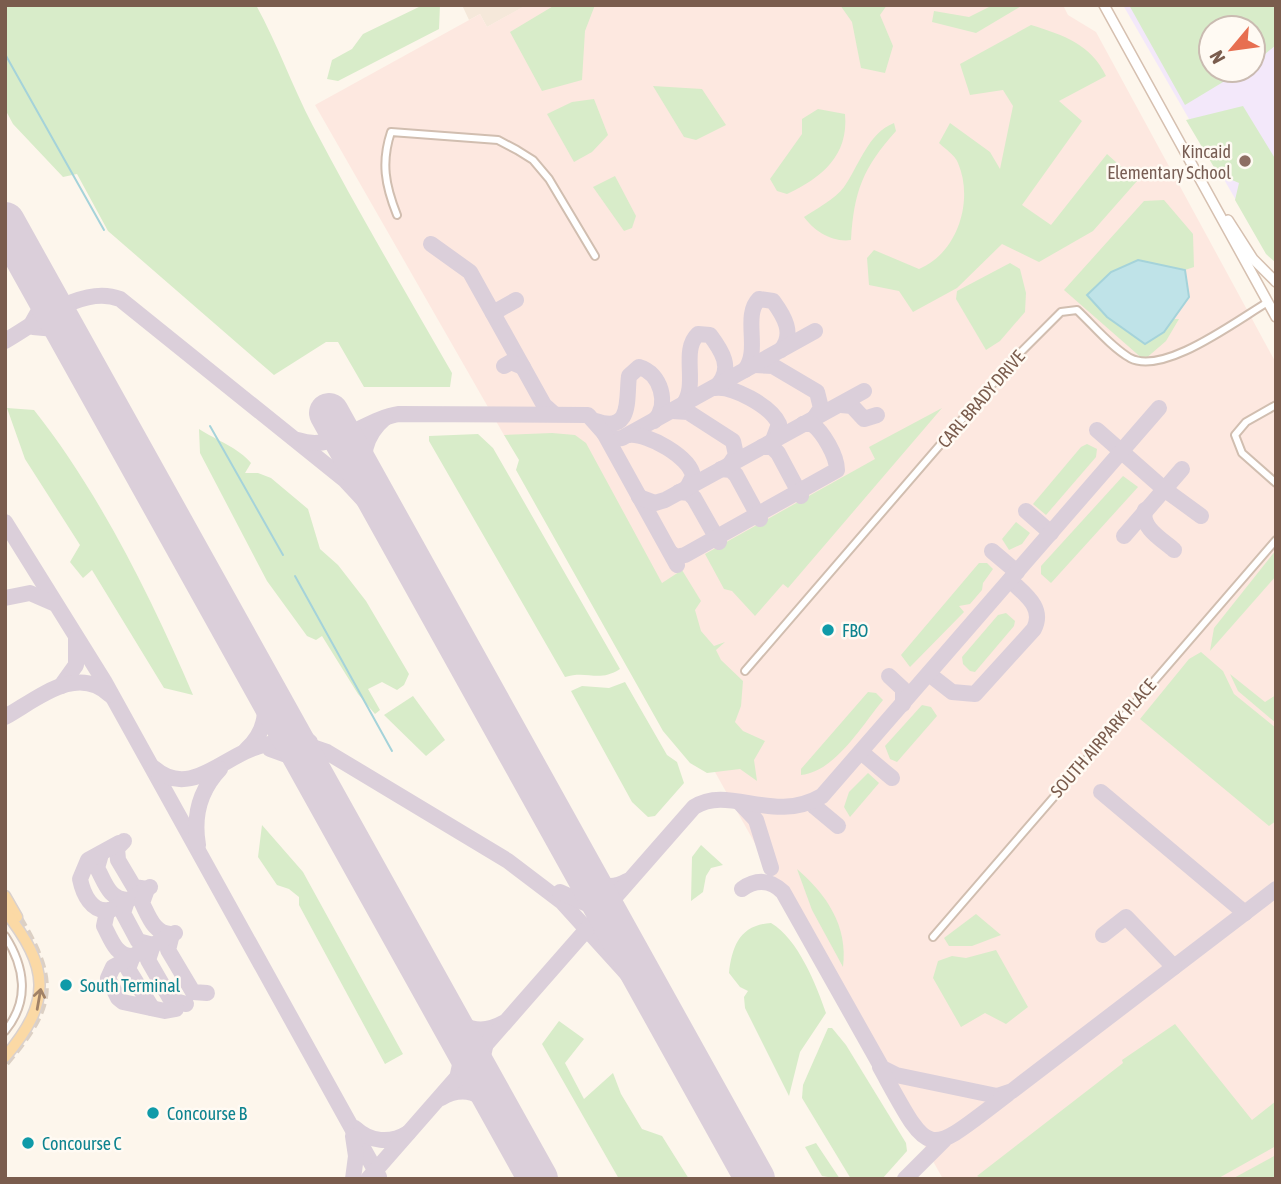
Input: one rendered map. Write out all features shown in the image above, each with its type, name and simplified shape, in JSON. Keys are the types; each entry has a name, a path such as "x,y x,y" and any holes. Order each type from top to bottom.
{"main road":[{"path":"1104,5 1276,317"},
{"path":"1200,180 1254,258 1276,282"},
{"path":"5,896 18,917"},
{"path":"5,911 33,950 41,989 32,1022 5,1056"}],"street":[{"path":"397,215 384,176 385,154 391,132 498,140 533,160 549,179 595,256"},
{"name":"CARL BRADY DRIVE","path":"745,671 1015,358 1061,312 1077,310 1129,357 1144,363 1166,360 1268,302"},
{"path":"1276,405 1246,422 1235,435 1241,453 1276,483"},
{"name":"SOUTH AIRPARK PLACE","path":"933,937 1276,540"},
{"path":"5,936 18,960 23,989 17,1012 5,1031"}],"shaded area":[{"path":"462,5 527,5 487,27 480,14 469,20"},
{"path":"526,5 1063,5 1068,15 1096,32 1276,363 1276,1170 1260,1179 943,1179 692,731 690,648 504,435 315,105 480,14 487,27"},
{"name":"Kincaid Elementary School","path":"1123,5 1276,5 1276,261 1266,252"}],"green space":[{"path":"5,5 256,5 305,111 452,373 450,387 364,387 338,342 326,342 274,375 108,231 77,174 63,177 13,124 5,109"},
{"path":"423,5 440,5 439,29 338,81 327,79 332,60 352,49 363,34"},
{"path":"555,5 595,5 585,31 582,80 542,91 510,32"},
{"path":"840,5 887,5 880,15 893,46 885,73 861,68 852,22"},
{"path":"993,5 1023,5 976,33 932,22 934,11 969,17"},
{"path":"1129,5 1276,5 1276,45 1267,52 1267,14 1197,14 1197,84 1220,84 1185,105"},
{"path":"1031,25 1065,37 1084,48 1106,76 1059,101 1082,121 1022,205 1051,225 1107,154 1137,181 1093,231 1039,262 1002,244 957,288 913,312 899,291 869,285 867,258 874,250 919,269 944,251 959,224 964,193 963,178 957,160 939,143 950,123 990,152 1000,169 1013,106 1003,90 970,95 960,64"},
{"path":"653,86 702,89 726,125 696,140 684,137"},
{"path":"594,99 608,135 592,152 574,162 547,114 572,102"},
{"path":"1243,106 1276,160 1276,263 1266,254 1235,200 1239,183 1218,174 1186,120"},
{"path":"818,109 845,114 845,129 837,154 811,181 787,194 777,191 770,179 802,134 802,119"},
{"path":"894,123 896,131 875,157 862,181 855,207 851,240 831,238 813,227 804,217 840,191 877,134"},
{"path":"615,176 636,216 632,228 624,231 593,187"},
{"path":"1164,200 1193,234 1194,267 1185,270 1138,260 1164,332 1173,319 1179,319 1166,341 1144,360 1064,290 1144,201"},
{"path":"1010,263 1020,269 1026,293 1025,312 1000,341 986,350 956,299 957,291"},
{"path":"7,408 34,410 58,441 122,547 193,695 164,688 92,570 83,578 70,562 80,545 25,459"},
{"path":"942,408 788,588 783,584 755,616 732,591 724,589 705,554 875,459 869,447"},
{"path":"199,429 246,458 251,463 245,473 258,473 271,478 308,509 320,549 338,565 366,601 409,674 404,685 397,690 382,682 368,689 380,710 375,714 358,694 322,636 316,640 307,636 267,581 200,453"},
{"path":"478,434 493,448 620,669 599,676 565,677 429,441 429,436"},
{"path":"504,435 575,435 586,443 662,583 682,570 701,601 695,610 701,631 714,646 725,642 716,650 721,660 743,681 741,706 735,722 743,731 765,741 754,760 757,781 740,769 707,773 690,763 663,731 516,470 519,460"},
{"path":"1087,444 1097,449 1096,457 1046,515 1033,504 1081,447"},
{"path":"1123,476 1138,487 1051,583 1041,574 1041,566"},
{"path":"1016,522 1030,533 1022,544 1009,550 1002,539"},
{"path":"1276,550 1276,576 1210,651 1214,628"},
{"path":"979,563 987,563 993,569 983,583 982,590 970,604 959,606 964,612 910,667 901,655"},
{"path":"1006,613 1015,621 1014,626 975,672 970,671 963,664 962,657 998,615"},
{"path":"1201,652 1223,671 1234,694 1276,728 1276,821 1269,826 1140,719 1189,659"},
{"path":"1230,674 1265,702 1276,695 1276,723 1238,691"},
{"path":"625,682 667,755 677,762 684,783 655,816 648,817 632,802 571,691 582,686 609,688"},
{"path":"868,692 876,693 883,700 857,733 837,756 825,765 801,775 801,769"},
{"path":"413,696 445,740 426,756 384,715"},
{"path":"922,705 931,707 937,716 897,762 890,759 885,746"},
{"path":"868,773 879,783 850,817 844,807 849,792"},
{"path":"262,825 303,872 403,1054 385,1064 299,905 299,897 289,889 277,885 258,857"},
{"path":"701,845 723,865 711,868 706,876 703,892 691,901 692,857"},
{"path":"797,869 818,890 833,912 842,938 843,967 812,910"},
{"path":"976,914 1001,935 972,946 949,946 944,938"},
{"path":"771,923 781,930 798,951 826,1013 800,1052 789,1096 745,1008 744,997 748,991 740,987 729,973 735,946 745,933 752,928"},
{"path":"996,950 1028,1007 1006,1024 985,1013 961,1027 933,978 938,961 952,956 966,958"},
{"path":"559,1021 584,1039 565,1063 584,1099 613,1073 621,1094 642,1129 662,1136 689,1179 619,1179 542,1044"},
{"path":"1175,1024 1252,1120 1276,1101 1276,1146 1217,1179 983,1179 977,1176 1123,1063 1122,1060"},
{"path":"828,1028 832,1028 846,1045 906,1143 907,1151 882,1179 851,1179 802,1098 803,1085"},
{"path":"816,1143 840,1179 822,1176 805,1147"},
{"path":"1276,1155 1276,1179 1232,1179"}],"water":[{"path":"1138,260 1185,270 1189,297 1164,332 1145,344 1107,317 1087,295 1111,272"}],"waterway":[{"path":"5,54 104,230"},
{"path":"210,426 283,555"},
{"path":"295,576 392,751"}],"taxiway":[{"path":"431,244 470,272 544,405 553,413"},
{"path":"31,325 41,307 39,284"},
{"path":"5,341 75,301 105,296 120,299 345,480 396,535"},
{"path":"745,370 752,353 752,314 759,299 773,301 784,319 788,331 781,350"},
{"path":"493,313 516,300"},
{"path":"33,327 55,329 74,345"},
{"path":"604,433 614,439 622,438 815,331"},
{"path":"683,405 690,388 690,349 698,334 710,335 722,353 725,372 718,385"},
{"path":"504,366 511,362 523,367"},
{"path":"755,365 773,366 817,392 821,408 815,417"},
{"path":"596,421 608,424 616,423 622,418 627,403 629,376 639,367 653,376 661,390 662,407 654,421"},
{"path":"714,388 740,393 768,410 779,424 773,440"},
{"path":"639,497 655,503 665,500 864,391"},
{"path":"841,405 852,406 864,419 877,415"},
{"path":"368,1179 694,807 708,801 722,800 786,807 804,804 822,796 1159,408"},
{"path":"672,411 688,412 733,441 736,455 730,464"},
{"path":"298,440 311,443 337,439 399,414 588,415 604,433 677,565"},
{"path":"368,484 364,465 368,440 385,418"},
{"path":"671,553 676,557 685,555 837,470 832,451 821,433 812,424 803,424"},
{"path":"1097,430 1164,489 1201,516"},
{"path":"629,435 657,442 684,461 693,476 687,488"},
{"path":"762,447 772,447 778,453 801,496"},
{"path":"721,469 731,470 736,475 760,519"},
{"path":"1124,536 1182,469"},
{"path":"679,492 689,493 694,498 719,542"},
{"path":"1145,510 1144,516 1149,528 1174,550"},
{"path":"1026,511 1051,533"},
{"path":"5,522 104,681 379,1177"},
{"path":"992,551 1017,572"},
{"path":"929,674 952,692 975,694 1034,629 1037,621 1035,608 1010,580"},
{"path":"5,598 30,593 53,603"},
{"path":"61,686 76,665 76,639"},
{"path":"889,676 903,689 903,704"},
{"path":"5,717 43,694 70,683 97,686 110,695"},
{"path":"246,750 258,735 264,719 262,683"},
{"path":"283,721 310,742"},
{"path":"154,768 167,776 193,778 244,752 275,743 301,744 327,752 508,861 562,902 629,976 708,1095"},
{"path":"270,749 295,758 316,781"},
{"path":"861,752 892,778"},
{"path":"198,845 197,814 207,786 220,769"},
{"path":"1101,792 1245,913"},
{"path":"740,803 756,820 771,868"},
{"path":"814,806 838,826"},
{"path":"124,841 117,848 118,860 134,887 147,889"},
{"path":"109,910 98,909 93,905 83,891 80,879 88,860 119,843"},
{"path":"101,854 97,868 105,884 116,897 128,900"},
{"path":"583,870 603,885 614,886 627,881"},
{"path":"742,889 752,883 763,882 783,892 882,1068 896,1075 997,1096 1012,1091 1276,889"},
{"path":"150,887 127,901 123,913 138,941 153,945 148,960 171,1000 186,1004"},
{"path":"147,889 142,903 150,919 161,932 172,934 168,950 193,992 207,993"},
{"path":"560,892 587,904 610,898"},
{"path":"613,925 610,909 614,897"},
{"path":"127,901 107,912 104,926 118,950 122,954 133,956 128,969 152,1008"},
{"path":"1103,935 1126,917 1174,967"},
{"path":"175,933 113,967 108,978 118,998 123,1002 165,1011 176,1009"},
{"path":"444,1010 471,1028 486,1029 503,1023"},
{"path":"457,1034 462,1056 458,1074"},
{"path":"485,1047 481,1065 486,1086"},
{"path":"880,1067 910,1120 921,1134 932,1140 944,1138 960,1130 1008,1094"},
{"path":"441,1098 457,1092 472,1093 499,1109"},
{"path":"355,1128 380,1140 394,1139 408,1133"},
{"path":"353,1136 356,1156 353,1179"},
{"path":"905,1179 944,1140"}],"runway":[{"path":"5,222 538,1179"},
{"path":"329,413 755,1179"}],"tunnel":[{"path":"5,1062 33,1024 44,993 38,959 17,917"}],"place":[{"name":"Kincaid Elementary School","path":"1245,161"},
{"name":"FBO","path":"828,630"},
{"name":"South Terminal","path":"66,985"},
{"name":"Concourse B","path":"153,1113"},
{"name":"Concourse C","path":"28,1143"}]}
